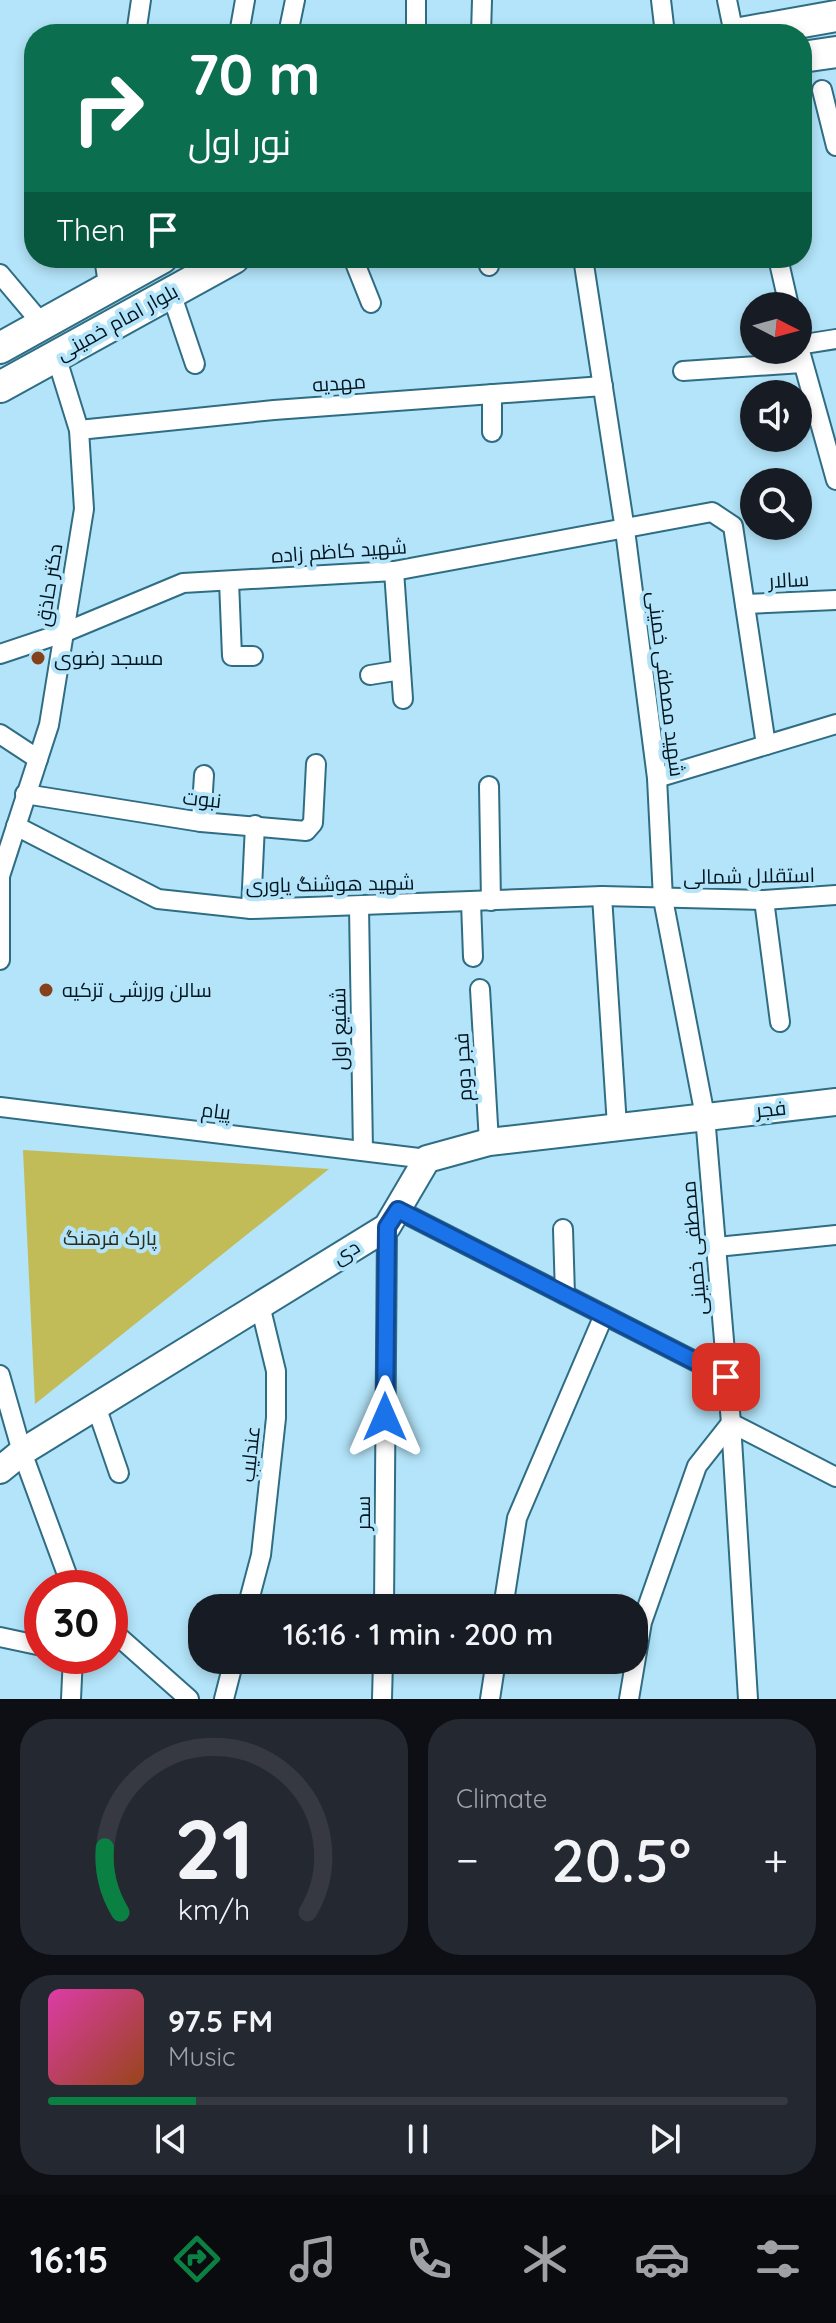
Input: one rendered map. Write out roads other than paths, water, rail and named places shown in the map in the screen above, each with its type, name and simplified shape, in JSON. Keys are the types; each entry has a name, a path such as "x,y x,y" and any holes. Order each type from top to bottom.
{"main road":[{"path":"791,24 836,16"},
{"path":"812,56 836,52"},
{"name":"بلوار امام خمینی","path":"0,348 145,268"},
{"name":"بلوار امام خمینی","path":"0,387 216,268"}],"street":[{"path":"137,24 141,0"},
{"path":"241,24 245,0"},
{"path":"290,24 295,0"},
{"path":"416,0 416,24"},
{"path":"481,24 482,0"},
{"path":"661,0 664,24"},
{"path":"727,0 733,24"},
{"path":"822,90 836,146"},
{"path":"106,268 109,290"},
{"path":"357,268 371,303"},
{"name":"شهید مصطفی خمینی","path":"585,268 625,530 657,778 663,899 705,1116"},
{"path":"780,268 786,292"},
{"path":"0,274 43,325"},
{"path":"171,293 195,364"},
{"path":"812,347 836,339"},
{"name":"دکتر حاذق","path":"0,960 0,876 49,725 84,509 79,430 56,356"},
{"path":"683,371 740,361"},
{"path":"804,364 836,480"},
{"name":"مهدیه","path":"79,430 274,410 603,386"},
{"path":"492,394 492,432"},
{"name":"شهید کاظم زاده","path":"63,633 183,583 394,571 712,512 733,526 766,745"},
{"path":"394,571 403,699"},
{"path":"229,581 232,656 253,656"},
{"name":"سالار","path":"745,604 836,600"},
{"path":"0,654 63,633"},
{"path":"370,675 401,670"},
{"path":"657,778 836,724"},
{"path":"0,734 38,759"},
{"name":"نبوت","path":"25,794 201,822 306,831 312,827 316,764"},
{"path":"201,822 204,775"},
{"path":"489,786 491,901"},
{"path":"251,909 255,825"},
{"name":"شهید هوشنگ یاوری","path":"16,826 158,899 251,909 602,896 663,899"},
{"name":"استقلال شمالی","path":"663,899 764,900 836,895"},
{"path":"602,896 617,1126"},
{"path":"764,900 780,1022"},
{"path":"471,902 473,957"},
{"name":"شفیع اول","path":"359,907 363,1151"},
{"name":"فجر دوم","path":"480,989 489,1142"},
{"name":"فجر","path":"705,1116 836,1102"},
{"name":"پیام","path":"0,1107 427,1159"},
{"path":"427,1159 489,1142 705,1116"},
{"name":"مصطفی خمینی","path":"705,1116 731,1423 748,1699"},
{"name":"دی","path":"0,1470 22,1452 260,1305 392,1218 427,1159"},
{"path":"392,1218 565,1295 726,1377"},
{"name":"سحر","path":"384,1594 392,1218"},
{"path":"563,1229 565,1295"},
{"path":"717,1247 836,1235"},
{"name":"عندلیب","path":"251,1594 261,1555 276,1418 276,1371 260,1305"},
{"path":"505,1594 517,1518 604,1315"},
{"path":"0,1375 22,1452 65,1570"},
{"path":"96,1406 119,1473"},
{"path":"629,1699 642,1622 697,1466 731,1423 836,1477"},
{"path":"0,1637 24,1642"},
{"path":"128,1645 189,1699"},
{"path":"71,1699 72,1674"},
{"path":"224,1699 230,1674"},
{"path":"382,1699 383,1674"},
{"path":"490,1699 494,1674"}],"place":[{"name":"مسجد رضوی","path":"38,658"},
{"name":"سالن ورزشی تزکیه","path":"46,990"}],"park label":[{"name":"پارک فرهنگ","path":"110,1238"}]}
